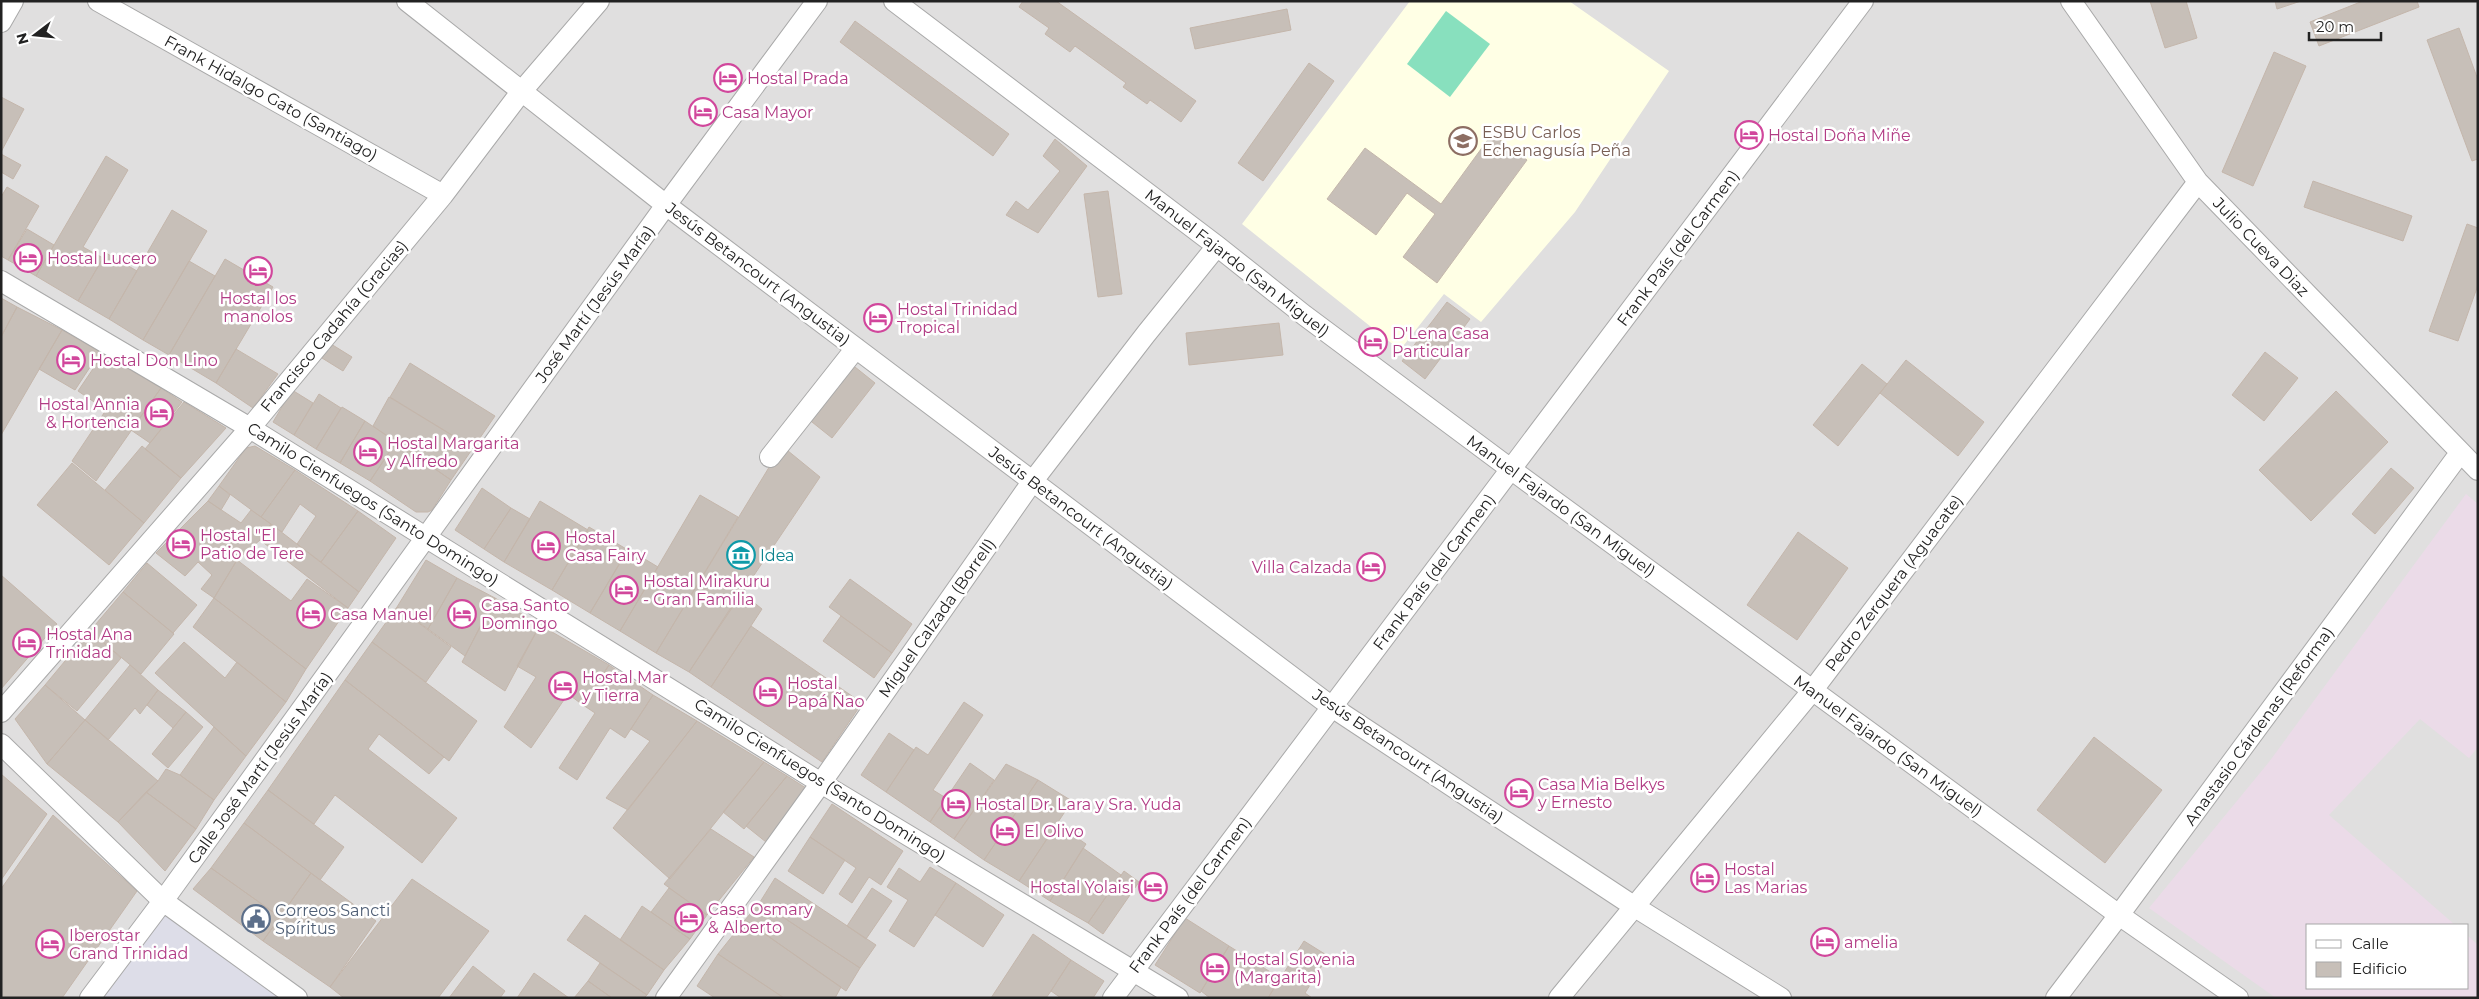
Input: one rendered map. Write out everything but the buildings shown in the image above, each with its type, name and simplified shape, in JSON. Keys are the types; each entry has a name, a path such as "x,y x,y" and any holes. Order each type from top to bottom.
{"street":[{"path":"1,22 13,1"},
{"name":"Frank Hidalgo Gato (Santiago)","path":"98,1 443,194"},
{"name":"Jesús Betancourt (Angustia)","path":"407,1 666,205 1332,707 1635,907 1781,998"},
{"name":"Francisco Cadahía (Gracias)","path":"1,712 250,428 443,194 521,92 599,1"},
{"name":"José Martí (Jesús María)","path":"427,536 666,205 817,1"},
{"name":"Manuel Fajardo (San Miguel)","path":"894,1 1217,246 1304,315 1512,470 1812,691 2120,915 2238,998"},
{"name":"Frank País (del Carmen)","path":"1113,998 1863,1"},
{"name":"Julio Cueva Diaz","path":"2071,1 2198,182 2478,470"},
{"name":"Pedro Zerquera (Aguacate)","path":"1559,998 1812,691 2198,182"},
{"name":"Miguel Calzada (Borrell)","path":"666,998 821,783 1032,482 1146,334 1217,246"},
{"name":"Camilo Cienfuegos (Santo Domingo)","path":"1,281 250,428 427,536 821,783 1178,998"},
{"path":"770,457 856,348"},
{"name":"Anastasio Cárdenas (Reforma)","path":"2056,998 2120,915 2460,453"},
{"name":"Calle José Martí (Jesús María)","path":"90,998 163,901 427,536"},
{"path":"1,744 163,901 297,998"}],"shaded area":[{"path":"1,1 2478,1 2478,998 1,998"},
{"name":"ESBU Carlos Echenagusía Peña","path":"1410,1 1569,1 1669,71 1575,212 1481,322 1444,294 1400,350 1242,224"},
{"path":"2466,494 2478,504 2478,747 2469,758 2420,719 2329,815 2454,924 2306,924 2306,989 2469,989 2469,937 2478,945 2478,998 2276,998 2149,908 2269,762"},
{"path":"161,886 310,998 78,998"}],"green space":[{"path":"1446,11 1490,44 1450,97 1407,64"}],"place":[{"name":"Hostal Prada","path":"728,78"},
{"name":"Casa Mayor","path":"703,112"},
{"name":"Hostal Doña Miñe","path":"1749,135"},
{"name":"ESBU Carlos Echenagusía Peña","path":"1463,141"},
{"name":"Hostal Lucero","path":"28,258"},
{"name":"Hostal los manolos","path":"258,271"},
{"name":"Hostal Trinidad Tropical","path":"878,318"},
{"name":"D'Lena Casa Particular","path":"1373,342"},
{"name":"Hostal Don Lino","path":"71,360"},
{"name":"Hostal Annia & Hortencia","path":"159,413"},
{"name":"Hostal Margarita y Alfredo","path":"368,452"},
{"name":"Hostal \"El Patio de Tere","path":"181,544"},
{"name":"Hostal Casa Fairy","path":"546,546"},
{"name":"Idea","path":"741,555"},
{"name":"Villa Calzada","path":"1371,567"},
{"name":"Hostal Mirakuru - Gran Familia","path":"624,590"},
{"name":"Casa Manuel","path":"311,614"},
{"name":"Casa Santo Domingo","path":"462,614"},
{"name":"Hostal Ana Trinidad","path":"27,643"},
{"name":"Hostal Mar y Tierra","path":"563,686"},
{"name":"Hostal Papá Ñao","path":"768,692"},
{"name":"Casa Mia Belkys y Ernesto","path":"1519,793"},
{"name":"Hostal Dr. Lara y Sra. Yuda","path":"956,804"},
{"name":"El Olivo","path":"1005,831"},
{"name":"Hostal Las Marias","path":"1705,878"},
{"name":"Hostal Yolaisi","path":"1153,887"},
{"name":"Casa Osmary & Alberto","path":"689,918"},
{"name":"Correos Sancti Spíritus","path":"256,919"},
{"name":"amelia","path":"1825,942"},
{"name":"Iberostar Grand Trinidad","path":"50,944"},
{"name":"Hostal Slovenia (Margarita)","path":"1215,968"}]}
